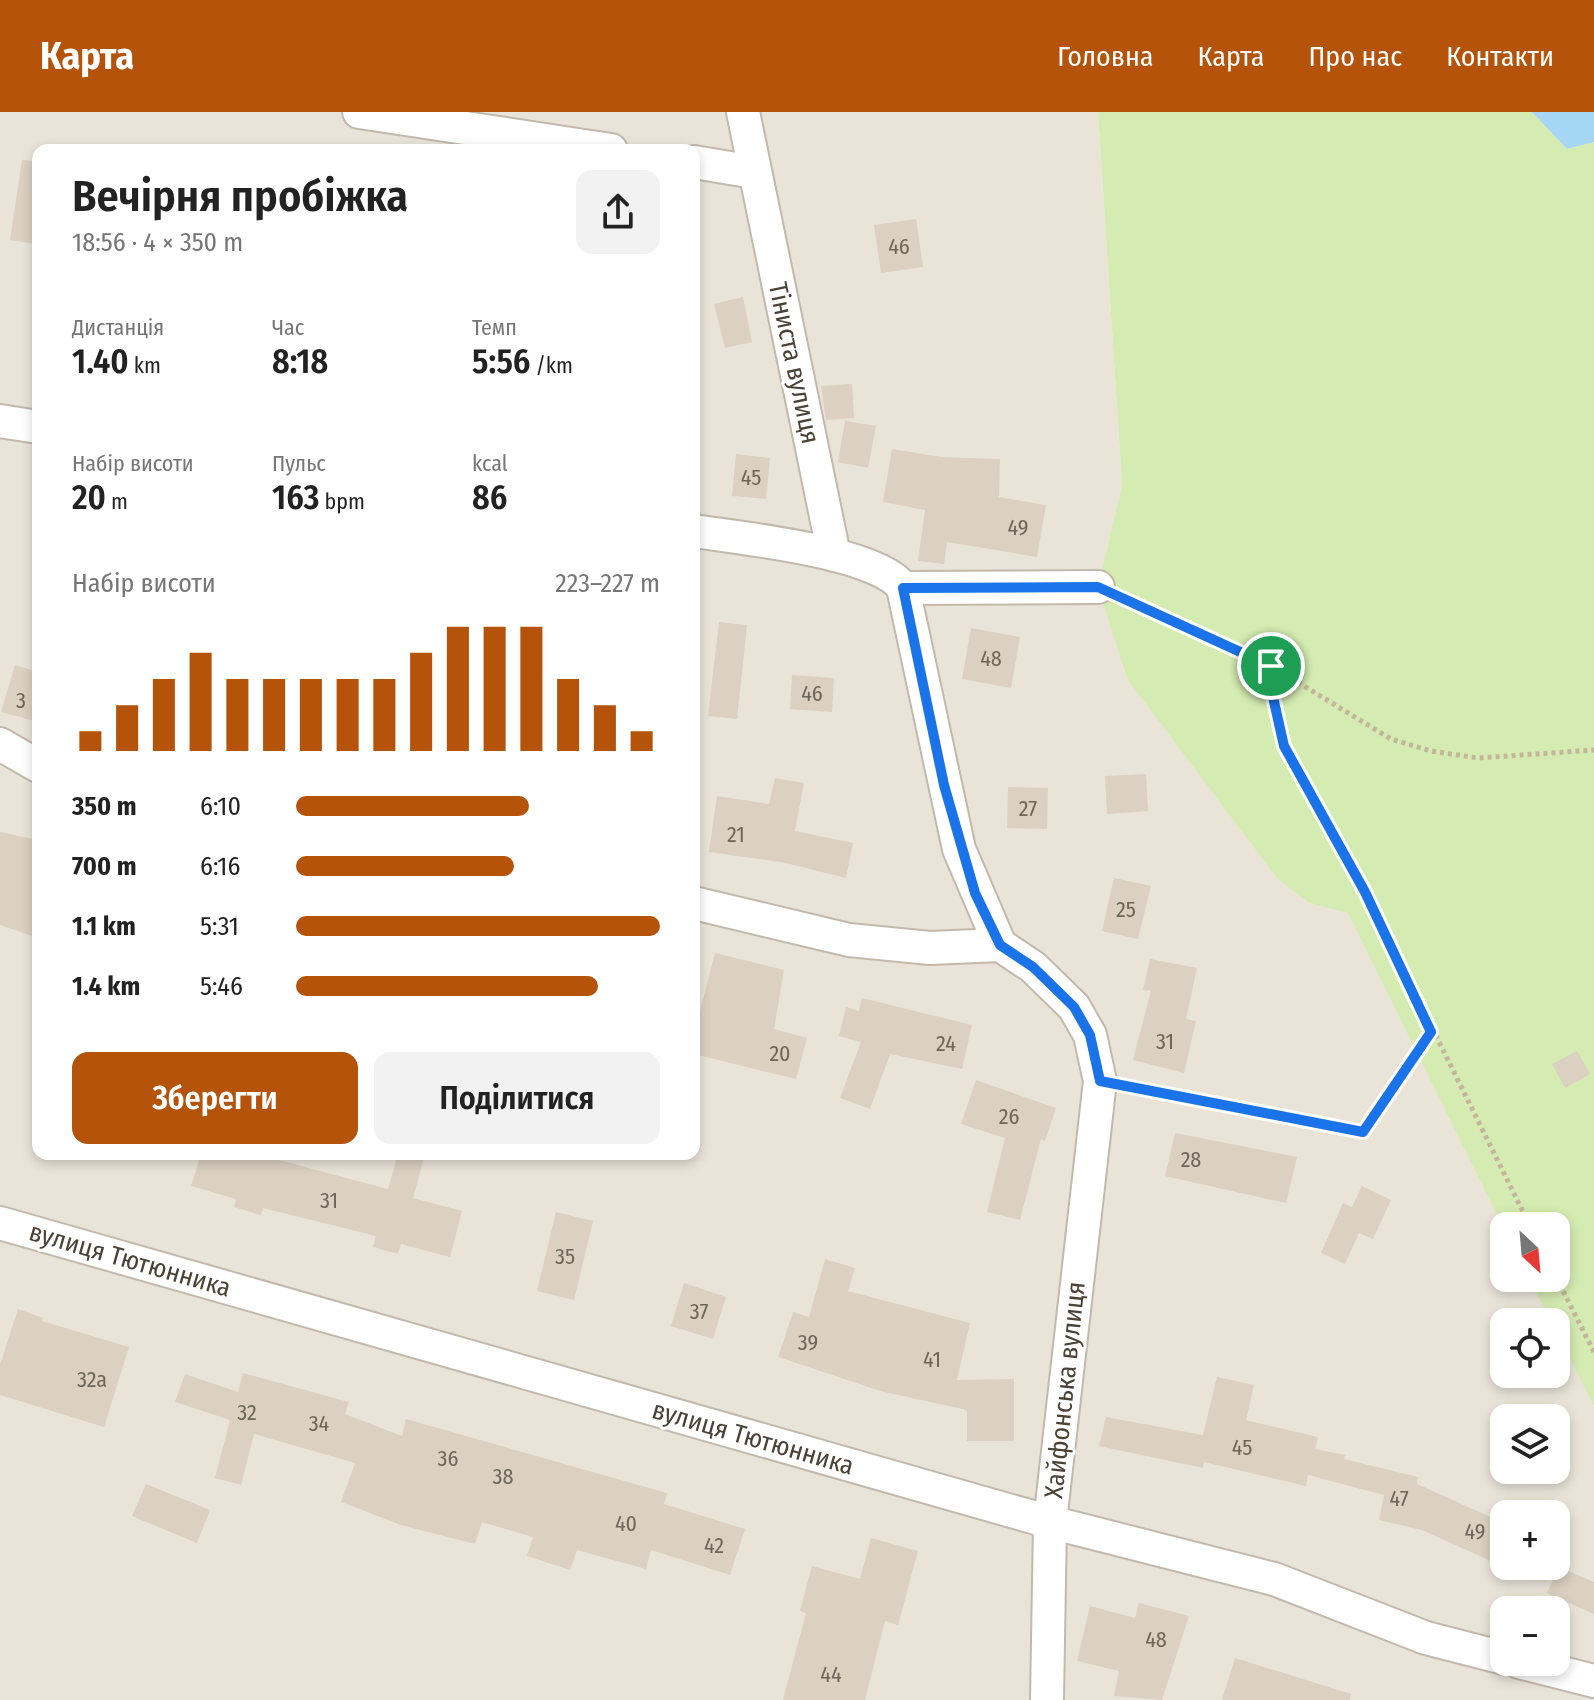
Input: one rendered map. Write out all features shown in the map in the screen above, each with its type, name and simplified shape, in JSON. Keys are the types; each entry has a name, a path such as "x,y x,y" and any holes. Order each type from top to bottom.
{"street":[{"path":"359,112 571,144"},
{"name":"Тіниста вулиця","path":"743,112 834,555"},
{"path":"700,163 754,172"},
{"path":"0,421 32,426"},
{"path":"700,532 834,555 880,570 897,580 903,588 959,849 975,893 1000,945 930,948 849,940 700,904"},
{"path":"903,588 1098,587"},
{"path":"0,744 32,763"},
{"name":"Хайфонська вулиця","path":"1000,945 1033,967 1074,1007 1090,1035 1100,1081 1050,1522 1047,1700"},
{"name":"вулиця Тютюнника","path":"0,1223 1050,1522 1274,1579 1426,1638 1490,1654"},
{"path":"1570,1675 1594,1681"}],"path":[{"path":"1098,587 1271,666 1391,739 1431,751 1478,758 1594,750"},
{"path":"1271,666 1273,697 1284,746 1365,892 1431,1032 1523,1212"},
{"path":"1100,1081 1363,1132 1431,1032"},
{"path":"1564,1292 1594,1352"}],"shaded area":[{"path":"0,112 1098,112 1122,485 1098,587 1309,903 1348,913 1497,1212 1490,1212 1490,1292 1538,1292 1546,1308 1490,1308 1490,1388 1570,1388 1570,1356 1594,1404 1594,1700 0,1700"}],"green space":[{"path":"1098,112 1532,112 1567,149 1594,142 1594,1406 1570,1359 1570,1308 1544,1308 1536,1292 1570,1292 1570,1212 1496,1212 1348,913 1309,903 1277,878 1128,680 1098,587 1122,485"}],"water":[{"path":"1532,112 1594,112 1594,142 1567,149"}],"building":[{"path":"22,160 32,161 32,244 10,240"},
{"path":"916,219 923,267 881,273 874,225"},
{"path":"743,297 752,342 725,348 714,304"},
{"path":"852,384 854,418 826,420 821,386"},
{"path":"845,421 876,426 868,468 838,462"},
{"path":"892,449 941,457 1000,459 999,497 1046,505 1037,557 947,542 944,564 918,561 925,510 883,502"},
{"path":"736,454 770,458 766,499 732,496"},
{"path":"719,622 747,625 737,719 708,716"},
{"path":"971,628 1020,637 1011,688 962,679"},
{"path":"15,665 32,670 32,720 1,712"},
{"path":"792,675 834,678 832,712 790,709"},
{"path":"1146,774 1148,811 1107,814 1105,776"},
{"path":"775,778 804,783 795,831 853,843 846,878 786,863 709,852 717,796 769,804"},
{"path":"1008,787 1048,788 1047,829 1007,828"},
{"path":"0,832 32,839 32,936 0,925"},
{"path":"1114,878 1151,886 1138,939 1102,931"},
{"path":"715,953 784,970 774,1029 807,1038 796,1079 700,1055 700,1012"},
{"path":"1150,959 1197,968 1186,1019 1196,1021 1184,1073 1133,1060 1151,991 1143,990"},
{"path":"862,998 972,1025 962,1069 890,1054 870,1109 840,1098 861,1042 839,1036 846,1007 859,1011"},
{"path":"1577,1051 1590,1074 1565,1088 1552,1064"},
{"path":"976,1080 1056,1108 1045,1141 1041,1139 1020,1220 987,1212 1005,1138 961,1124"},
{"path":"1175,1133 1297,1157 1286,1203 1165,1176"},
{"path":"199,1160 279,1160 388,1189 396,1160 423,1160 413,1198 462,1211 450,1257 401,1244 398,1254 373,1247 376,1236 263,1208 261,1215 234,1207 236,1199 191,1186"},
{"path":"1362,1186 1391,1200 1373,1239 1359,1233 1345,1264 1321,1253 1343,1203 1352,1207"},
{"path":"556,1212 593,1221 574,1300 537,1291"},
{"path":"825,1259 855,1268 848,1291 970,1323 957,1380 1014,1379 1014,1441 967,1441 967,1410 880,1391 778,1357 793,1312 809,1317"},
{"path":"684,1283 726,1297 713,1339 671,1326"},
{"path":"18,1309 43,1318 42,1321 129,1347 104,1427 0,1395 0,1365"},
{"path":"243,1373 349,1402 345,1414 402,1436 406,1419 667,1493 664,1504 745,1529 730,1575 651,1550 646,1569 577,1550 570,1570 527,1556 533,1537 482,1522 475,1544 401,1525 341,1502 355,1463 254,1434 241,1485 215,1478 230,1420 175,1402 185,1374 238,1392"},
{"path":"1217,1377 1254,1385 1246,1420 1318,1437 1315,1449 1418,1477 1417,1484 1490,1517 1490,1561 1422,1530 1379,1520 1384,1495 1308,1475 1306,1486 1204,1462 1203,1468 1099,1446 1106,1417 1203,1435"},
{"path":"146,1484 210,1510 197,1543 132,1516"},
{"path":"871,1538 918,1551 898,1625 885,1621 865,1700 783,1700 806,1613 800,1611 812,1566 860,1579"},
{"path":"1570,1572 1594,1582 1594,1614 1570,1603 1570,1596 1547,1593 1553,1580 1570,1580"},
{"path":"1139,1603 1189,1616 1162,1700 1114,1696 1119,1671 1077,1661 1090,1606 1135,1618"},
{"path":"1235,1658 1351,1694 1350,1700 1222,1700"}],"route":[{"path":"1098,587 1271,666 1273,697 1284,746 1365,892 1431,1032 1363,1132 1100,1081 1097,1055 1090,1035 1074,1007 1033,967 1000,945 975,893 959,849 903,588 1098,587"}]}
